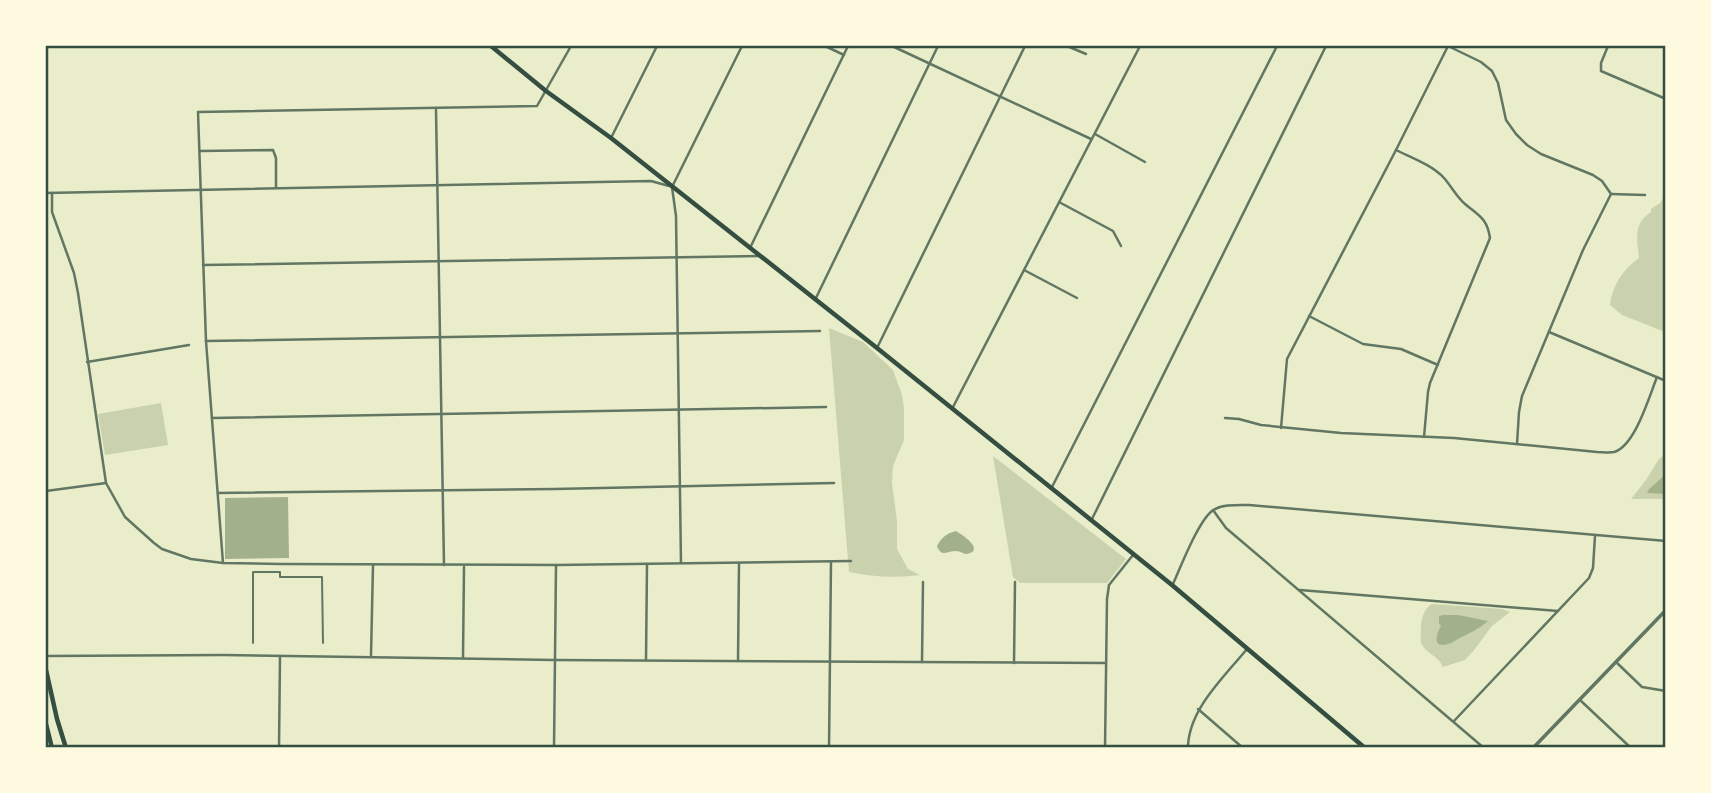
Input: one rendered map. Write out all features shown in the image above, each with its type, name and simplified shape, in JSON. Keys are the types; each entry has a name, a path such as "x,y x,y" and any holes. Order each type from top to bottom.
{"main road":[{"path":"491,46 877,348 1172,585 1365,747"},
{"path":"46,670 66,747"},
{"path":"46,724 52,747"}],"street":[{"path":"223,563 206,341 198,113 537,106 571,46"},
{"path":"611,138 657,46"},
{"path":"681,563 677,257 673,187 742,46"},
{"path":"825,46 844,55"},
{"path":"750,247 848,46"},
{"path":"892,46 1091,139"},
{"path":"815,300 938,46"},
{"path":"877,348 1025,46"},
{"path":"1068,46 1086,54"},
{"path":"952,409 1140,46"},
{"path":"1051,489 1277,46"},
{"path":"1091,521 1326,46"},
{"path":"1280,428 1287,359 1448,46 1481,62 1492,71 1498,83 1506,120 1527,145 1541,154 1593,174 1611,194"},
{"path":"1608,46 1601,63 1601,71 1665,99"},
{"path":"436,108 444,565"},
{"path":"1095,134 1146,162"},
{"path":"200,151 273,150 276,158 276,188"},
{"path":"1396,150 1443,177 1463,203 1485,219 1490,238 1428,392 1424,437"},
{"path":"46,193 651,181 673,187"},
{"path":"52,193 52,212 74,273 106,483 125,517 159,548 191,559 223,563 556,565 851,561"},
{"path":"1611,194 1645,195"},
{"path":"1517,444 1522,396 1583,250 1611,194"},
{"path":"1059,202 1113,231 1121,246"},
{"path":"203,265 760,256"},
{"path":"1024,270 1077,298"},
{"path":"1309,316 1363,345 1401,349 1438,365"},
{"path":"206,341 820,331"},
{"path":"1549,332 1665,381"},
{"path":"87,362 189,345"},
{"path":"1225,418 1280,428 1454,438 1613,452 1626,446 1633,435 1657,377"},
{"path":"212,418 826,407"},
{"path":"46,491 106,483"},
{"path":"218,493 834,483"},
{"path":"1172,585 1202,524 1213,510 1229,505 1665,541"},
{"path":"1213,510 1226,528 1484,747"},
{"path":"1454,721 1588,578 1593,568 1595,536"},
{"path":"1105,747 1109,585 1133,555"},
{"path":"830,747 831,561"},
{"path":"738,661 739,562"},
{"path":"646,660 647,564"},
{"path":"371,657 373,565"},
{"path":"463,658 464,565"},
{"path":"554,747 556,565"},
{"path":"922,662 923,582"},
{"path":"1014,663 1015,582"},
{"path":"1299,590 1559,611"},
{"path":"1533,747 1665,611"},
{"path":"1188,747 1188,738 1198,709 1247,649"},
{"path":"46,656 280,655 554,660 1106,663"},
{"path":"279,747 280,655"},
{"path":"1616,662 1642,687 1665,691"},
{"path":"1580,699 1631,747"},
{"path":"1198,709 1243,747"},
{"path":"1619,747 1624,741"},
{"path":"187,747 292,747"}],"lane":[{"path":"253,643 253,572 322,577 323,643"}],"shaded area":[{"path":"1665,195 1665,332 1622,315 1610,305 1619,278 1639,258 1638,232 1641,221"},
{"path":"829,328 863,342 893,370 904,408 904,440 893,466 892,483 897,521 897,549 908,569 920,575 884,576 849,572"},
{"path":"161,403 168,445 105,455 98,414"},
{"path":"1665,454 1665,499 1631,499 1659,459"},
{"path":"993,456 1126,559 1107,583 1020,583 1013,577"},
{"path":"1665,475 1665,494 1647,493 1649,489"},
{"path":"288,497 289,558 225,559 225,498"},
{"path":"956,531 970,542 974,549 972,552 945,553 939,550 937,546 942,538"},
{"path":"1432,604 1502,609 1510,612 1492,626 1465,660 1443,667 1421,643 1423,616"},
{"path":"1439,616 1488,621 1443,645 1437,643 1437,640 1441,626"}]}
